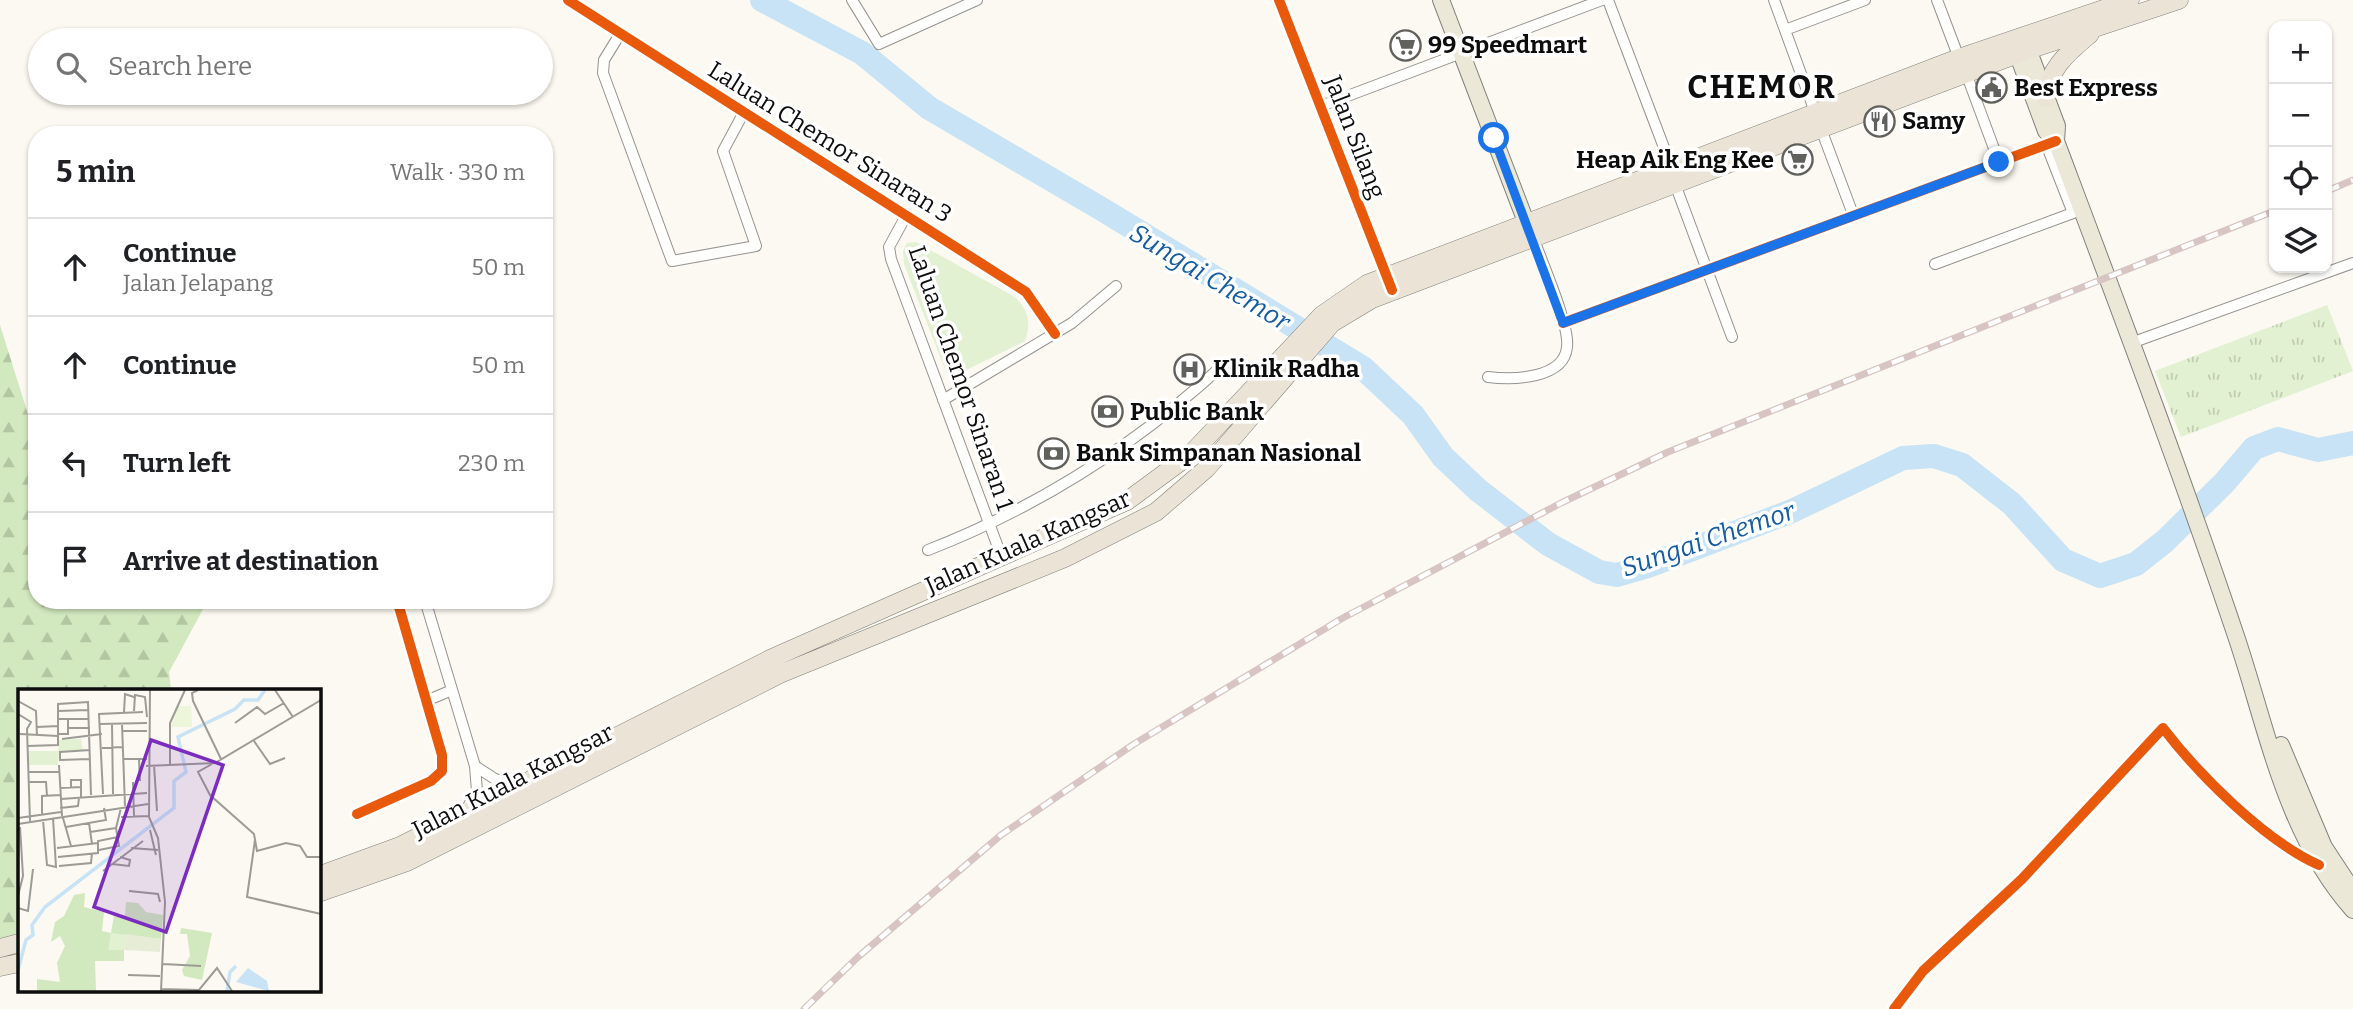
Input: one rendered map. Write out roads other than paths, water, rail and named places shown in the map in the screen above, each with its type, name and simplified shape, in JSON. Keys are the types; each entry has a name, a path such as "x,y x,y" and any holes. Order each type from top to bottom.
{"highway":[{"name":"Jalan Kuala Kangsar","path":"320,875 377,856 770,659 1098,516 1149,488 1213,434 1327,319 1359,305 1389,283 1529,225 1673,175 2101,15 2130,0"},
{"name":"Jalan Kuala Kangsar","path":"2101,15 2179,0"},
{"path":"2046,98 2047,83 2064,56 2101,15"},
{"name":"Jalan Kuala Kangsar","path":"320,891 407,862 769,678 1065,558 1140,521 1171,500 1206,469 1290,358"},
{"path":"954,602 991,576 1002,558 1030,560 1140,521"},
{"path":"0,948 18,943"},
{"path":"0,967 18,963"}],"main road":[{"path":"1441,0 1467,51"},
{"path":"1451,0 1529,225"},
{"path":"2020,45 2057,126 2051,143"},
{"path":"2020,45 2046,131 2131,343 2204,547 2300,832 2319,866 2353,910"},
{"path":"2237,640 2324,847 2353,891"}],"street":[{"name":"Laluan Chemor Sinaran 3","path":"568,0 1026,292 1055,334"},
{"path":"852,0 879,44 977,0"},
{"name":"Jalan Silang","path":"1279,0 1389,283"},
{"path":"1321,106 1602,0"},
{"path":"1608,0 1732,337"},
{"path":"1774,0 1854,217"},
{"path":"1785,30 1865,0"},
{"path":"1937,0 1999,162"},
{"path":"620,34 604,60 603,73 672,261 756,246 723,151 744,112"},
{"path":"1563,323 2051,143 2073,213 1935,264"},
{"name":"Laluan Chemor Sinaran 1","path":"907,214 889,253 1002,558"},
{"path":"1488,377 1519,379 1550,369 1563,360 1568,345 1529,225"},
{"path":"2131,343 2353,263"},
{"path":"943,400 1055,334 1091,309 1116,286"},
{"path":"928,550 990,526 1152,427 1223,365"},
{"path":"357,814 431,781 442,771 442,755 400,609"},
{"path":"428,609 475,766 477,791 462,815"},
{"path":"426,701 452,690"},
{"path":"1895,1009 1923,971 2022,878 2163,728 2194,763 2265,830 2294,854 2319,866"},
{"path":"475,766 495,779 519,786"}],"waterway":[{"name":"Sungai Chemor","path":"762,0 862,53 929,108 1363,368 1413,415 1443,457 1478,490 1548,544 1599,572 1617,575 1648,566 1792,511 1903,458 1934,456 1962,465 2012,504 2063,560 2100,576 2136,564 2165,541 2224,483 2254,448 2278,439 2318,450 2353,443"}],"railway":[{"path":"2332,189 2353,180"},
{"path":"804,1009 858,957 1001,835 1134,744 1341,619 1561,503 1668,452 2269,213"}],"place":[{"name":"99 Speedmart","path":"1405,45"},
{"name":"Best Express","path":"1991,88"},
{"name":"Samy","path":"1879,121"},
{"name":"Heap Aik Eng Kee","path":"1797,160"},
{"name":"Klinik Radha","path":"1190,369"},
{"name":"Public Bank","path":"1107,412"},
{"name":"Bank Simpanan Nasional","path":"1053,453"}],"district":[{"name":"CHEMOR","path":"1762,87"}]}
